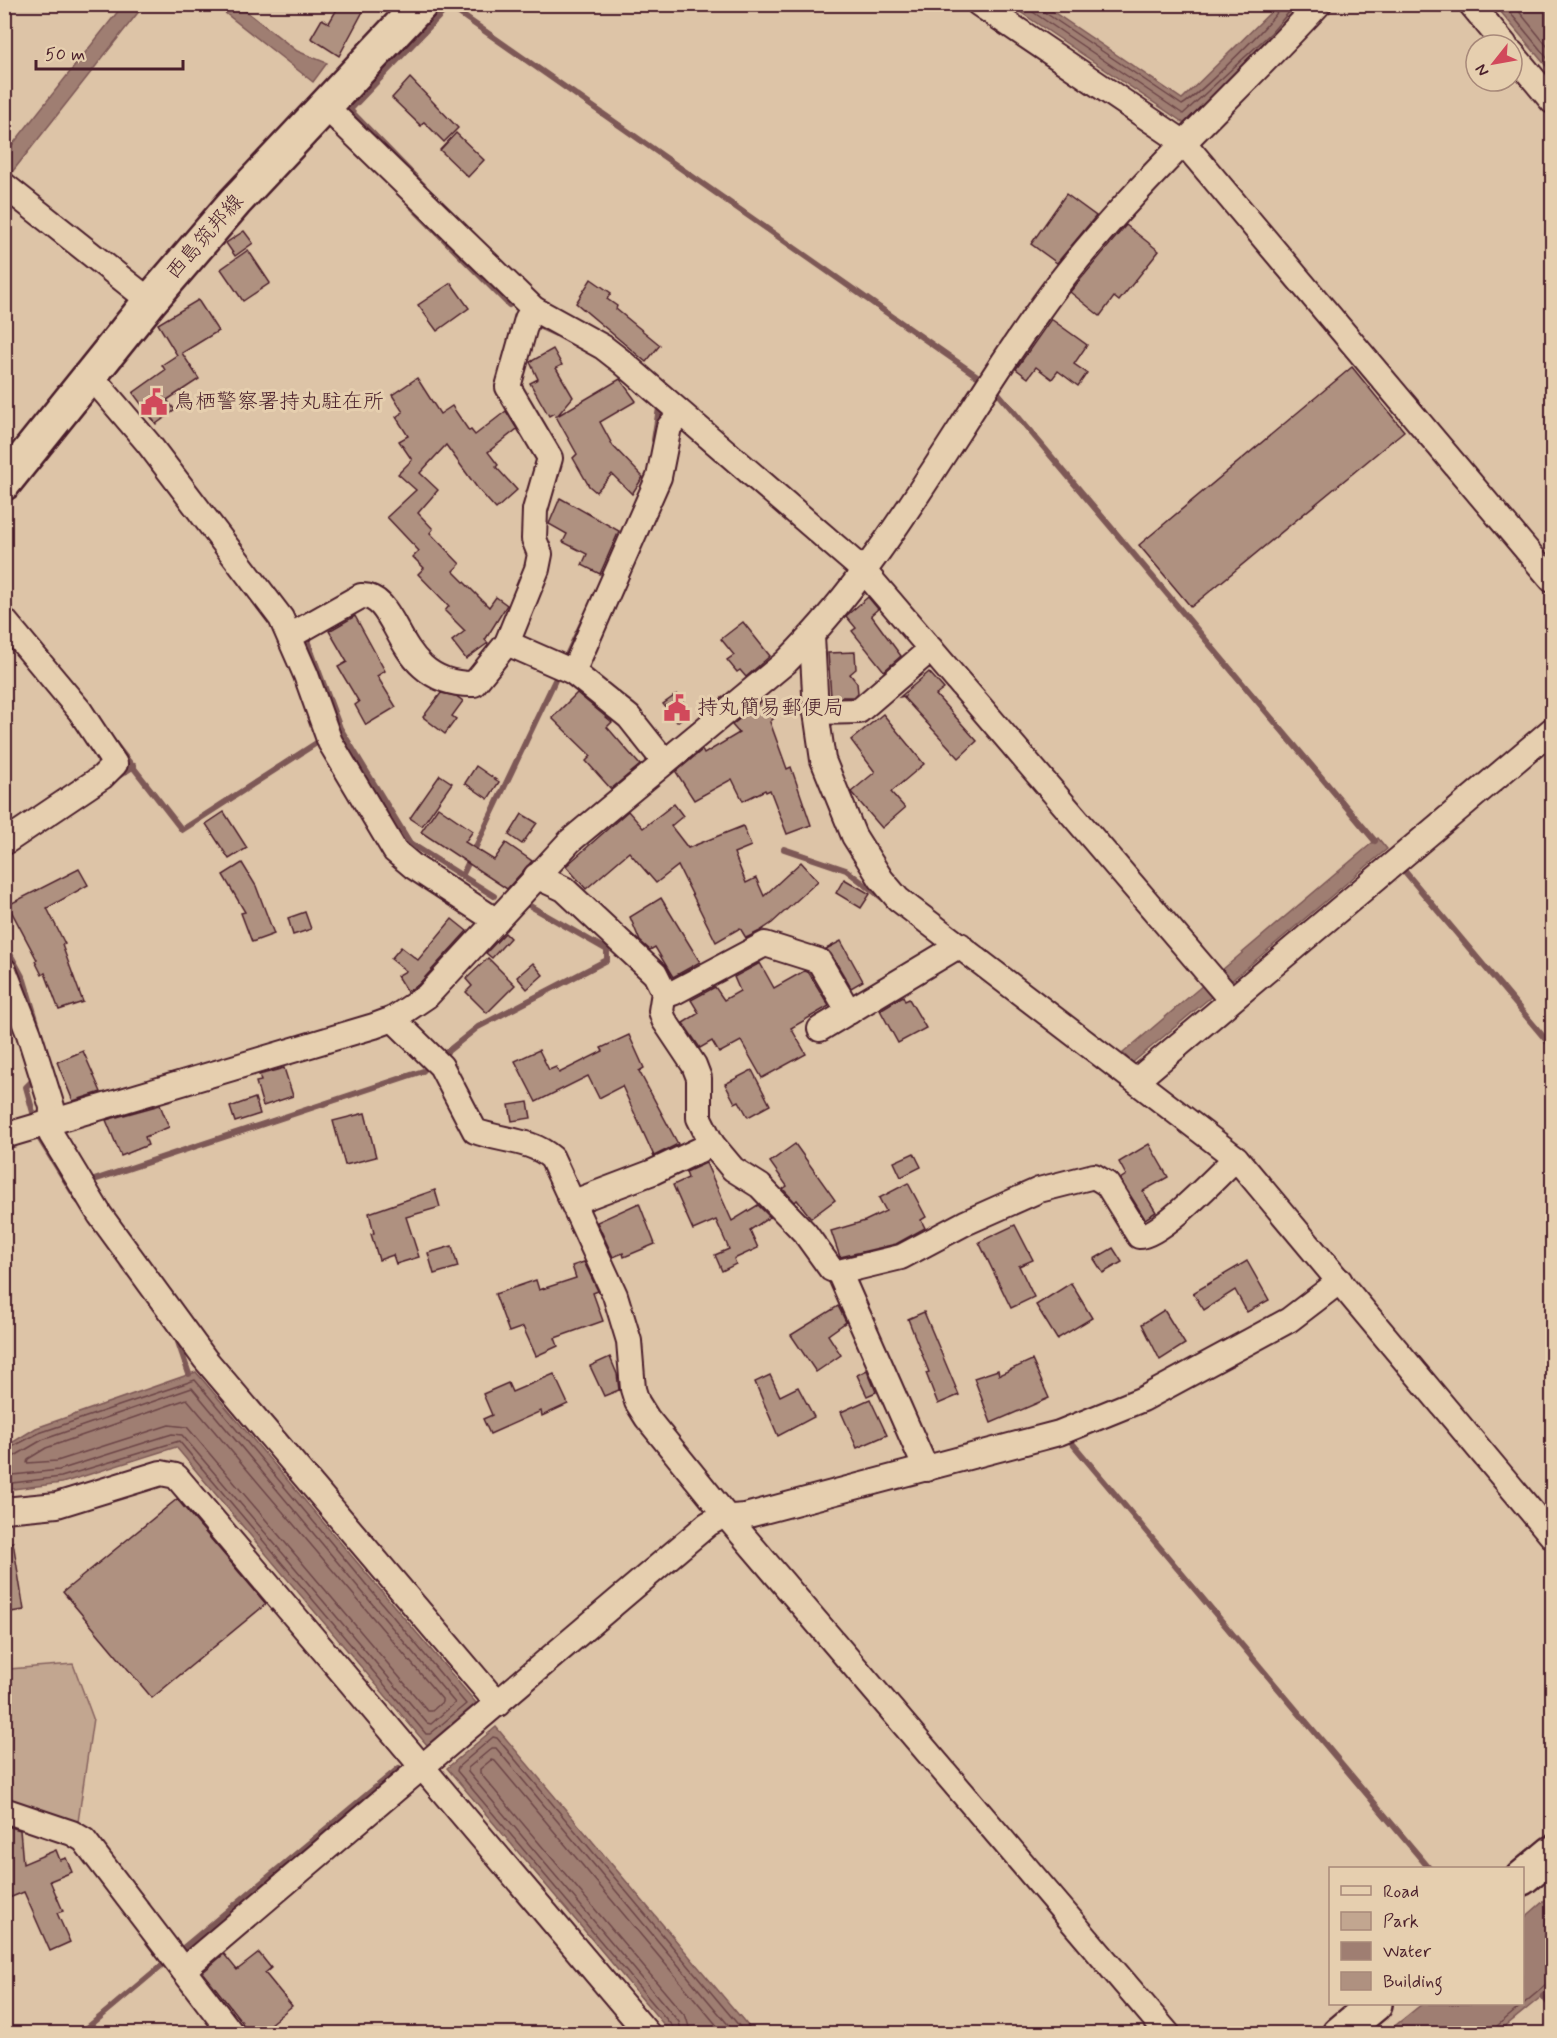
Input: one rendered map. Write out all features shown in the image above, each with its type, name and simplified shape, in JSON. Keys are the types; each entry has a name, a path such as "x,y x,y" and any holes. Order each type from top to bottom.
{"main road":[{"name":"西島筑邦線","path":"4,483 150,301 235,202 421,4"},
{"path":"1524,1876 1552,1853"},
{"path":"1339,2034 1374,2005"}],"street":[{"path":"979,4 1183,142 1552,580"},
{"path":"4,1136 393,1019 427,996 570,841 778,669 812,636 864,571 1059,284 1137,189 1319,4"},
{"path":"1471,4 1495,33"},
{"path":"1524,67 1552,101"},
{"path":"324,105 534,309 603,347 864,571 1231,1000"},
{"path":"6,186 150,301"},
{"path":"290,636 362,596 371,596 383,605 409,654 423,670 440,678 464,684 474,684 507,642 537,569 540,554 534,539 536,510 550,458 508,387 527,319 534,309"},
{"path":"90,375 148,443 281,618 330,742 396,851 414,867 495,920"},
{"path":"573,672 659,477 669,428 680,414"},
{"path":"4,620 80,711 115,764 102,777 4,843"},
{"path":"812,636 816,712 823,760 865,855 898,899 1236,1158 1552,1536"},
{"path":"507,642 573,672 629,717 664,761"},
{"path":"816,712 859,711 931,649"},
{"path":"1137,1080 1552,730"},
{"path":"536,876 564,889 655,974 664,992 661,1011 699,1078 699,1118 712,1144 733,1169 760,1186 805,1233 831,1269 839,1272 901,1257 965,1223 1039,1190 1094,1176 1107,1184 1139,1236 1147,1236 1172,1218 1236,1158"},
{"path":"664,992 673,993 765,944 819,961 849,1012"},
{"path":"820,1029 960,945"},
{"path":"4,970 22,1014 52,1107 51,1134 76,1179 205,1359 498,1704"},
{"path":"393,1019 441,1066 475,1131 543,1149 552,1158 574,1202 618,1306 629,1341 633,1389 637,1402 727,1517 1168,2034"},
{"path":"574,1202 653,1172 712,1144"},
{"path":"839,1272 926,1469"},
{"path":"183,1970 708,1524 727,1517 744,1516 1059,1433 1143,1399 1289,1320 1340,1281"},
{"path":"4,1509 57,1505 161,1473 176,1476 648,2034"},
{"path":"4,1810 72,1833 84,1840 232,2034"}],"green space":[{"path":"73,1664 93,1718 78,1822 5,1798 4,1690 9,1669"}],"water":[{"path":"123,5 144,5 5,181 5,154"},
{"path":"215,5 238,5 297,51 327,63 313,82"},
{"path":"1010,5 1043,5 1182,99 1278,5 1305,5 1275,37 1184,123"},
{"path":"1495,5 1552,5 1552,73 1524,40 1524,33 1518,33"},
{"path":"1378,838 1387,849 1231,981 1222,970"},
{"path":"1203,985 1212,996 1132,1063 1123,1053"},
{"path":"196,1372 476,1703 427,1745 176,1447 62,1483 5,1490 5,1447 36,1428"},
{"path":"496,1727 754,2033 671,2033 447,1768"},
{"path":"1552,1894 1552,1988 1497,2033 1386,2033 1421,2005 1524,2005 1524,1918"}],"building":[{"path":"340,4 367,4 339,56 311,38 322,19 329,23"},
{"path":"410,78 458,128 444,142 424,122 421,126 392,98"},
{"path":"456,133 484,160 468,177 440,150"},
{"path":"1066,194 1096,216 1057,263 1031,244"},
{"path":"1126,225 1159,251 1119,301 1114,297 1100,316 1070,292"},
{"path":"244,231 253,243 235,256 226,243"},
{"path":"248,250 270,283 243,301 221,269"},
{"path":"591,279 611,293 607,299 617,306 616,309 660,345 646,362 576,303"},
{"path":"451,283 469,308 437,331 418,305"},
{"path":"198,300 218,331 182,353 199,379 167,400 175,410 156,424 133,393 165,370 162,365 177,355 158,324"},
{"path":"1051,319 1087,345 1074,364 1087,373 1078,386 1058,371 1052,379 1036,367 1028,378 1016,369"},
{"path":"553,349 562,365 556,368 573,397 557,416 620,379 636,401 600,422 613,446 643,477 632,494 612,474 596,492 589,486 573,458 577,454 554,413 549,416 530,383 538,379 530,362"},
{"path":"1352,367 1404,431 1191,607 1139,545"},
{"path":"417,378 440,414 452,406 469,431 471,430 475,435 506,411 517,429 488,452 498,465 496,467 517,490 496,509 478,489 446,445 420,473 438,490 418,513 433,529 430,533 460,564 453,571 489,607 496,597 507,605 485,640 488,643 466,659 452,641 465,631 445,611 449,606 418,574 424,568 413,557 419,551 387,517 416,490 398,474 412,460 399,441 408,436 396,417 403,412 392,395"},
{"path":"560,498 619,531 600,574 582,565 587,554 563,542 567,534 549,524"},
{"path":"868,597 878,609 871,615 901,656 884,671 852,631 856,628 846,616"},
{"path":"355,616 385,671 377,676 396,707 366,725 355,705 359,702 338,667 347,662 329,631"},
{"path":"743,622 770,656 746,677 740,670 737,672 727,660 734,655 721,639"},
{"path":"855,652 856,669 850,674 857,683 858,693 854,697 831,697 828,653"},
{"path":"929,672 944,689 936,695 977,741 959,758 904,698 905,696 900,697"},
{"path":"441,693 456,696 463,701 452,716 456,719 445,734 423,717"},
{"path":"577,693 612,722 607,727 640,765 611,789 586,761 591,756 552,718"},
{"path":"677,694 690,712 677,722 663,704"},
{"path":"762,701 775,717 770,722 787,769 791,767 811,825 787,834 770,790 766,792 765,790 743,801 732,779 694,800 676,772 702,750 704,754 739,733 732,725"},
{"path":"883,714 924,764 891,792 905,808 882,828 851,792 875,772 851,740"},
{"path":"476,766 499,782 488,799 465,783"},
{"path":"440,775 452,783 422,826 410,818"},
{"path":"674,804 683,816 671,826 688,848 743,826 751,846 734,853 746,883 756,878 764,896 801,862 818,881 760,931 746,938 740,928 716,942 678,866 656,883 629,852 586,889 566,866 628,811 643,828"},
{"path":"438,807 473,831 465,842 494,860 506,843 532,861 507,889 421,832"},
{"path":"224,812 247,848 229,859 206,824"},
{"path":"522,814 537,823 522,844 509,835"},
{"path":"242,863 256,886 274,934 252,942 241,913 245,912 223,875"},
{"path":"79,869 88,885 47,908 65,944 62,945 83,1002 59,1010 45,973 42,975 35,961 37,960 8,905"},
{"path":"844,879 870,894 861,908 836,893"},
{"path":"661,898 700,962 673,977 655,947 650,950 640,941 630,917"},
{"path":"305,912 311,929 293,935 288,918"},
{"path":"452,919 467,931 418,985 407,992 397,976 406,971 391,959 401,947 418,960"},
{"path":"505,933 510,938 492,958 486,953"},
{"path":"841,941 863,981 851,988 826,949"},
{"path":"488,958 515,985 487,1013 466,992 472,986 466,979"},
{"path":"533,963 543,975 527,989 517,977"},
{"path":"760,963 774,988 804,971 809,973 829,1006 791,1028 806,1054 762,1078 741,1041 719,1053 712,1041 700,1048 683,1023 699,1013 691,1000 715,987 724,1000 740,991 734,977"},
{"path":"903,996 905,1001 909,999 926,1028 898,1043 880,1010"},
{"path":"629,1035 644,1068 639,1071 678,1144 654,1156 622,1086 599,1098 588,1076 536,1102 515,1061 539,1050 549,1070 556,1067 559,1073 603,1051 601,1048"},
{"path":"83,1051 101,1092 73,1101 57,1062"},
{"path":"284,1068 293,1096 263,1106 256,1082 261,1081 259,1075"},
{"path":"752,1070 770,1105 748,1117 739,1101 735,1103 725,1084"},
{"path":"255,1098 260,1114 235,1122 230,1107"},
{"path":"528,1102 531,1118 512,1121 509,1105"},
{"path":"160,1105 169,1127 145,1137 148,1145 121,1156 106,1120"},
{"path":"365,1113 376,1157 345,1165 333,1121"},
{"path":"795,1144 835,1200 811,1218 797,1200 795,1202 783,1189 787,1186 770,1162"},
{"path":"1149,1144 1168,1177 1143,1191 1156,1212 1145,1219 1120,1179 1126,1175 1119,1162"},
{"path":"914,1153 921,1167 901,1177 894,1162"},
{"path":"706,1163 732,1221 758,1205 770,1217 750,1230 758,1248 734,1259 736,1264 722,1271 715,1255 729,1249 716,1220 693,1230 673,1185 688,1178 686,1172"},
{"path":"908,1183 926,1217 921,1220 925,1228 896,1244 840,1257 831,1231 865,1221 886,1211 879,1198"},
{"path":"435,1190 440,1207 406,1217 419,1257 396,1264 393,1255 379,1260 371,1234 374,1233 369,1213"},
{"path":"639,1203 655,1244 624,1257 623,1253 613,1257 597,1222"},
{"path":"1015,1225 1033,1260 1019,1266 1034,1297 1011,1308 979,1242"},
{"path":"452,1246 458,1267 434,1274 428,1253"},
{"path":"1113,1248 1122,1262 1103,1273 1094,1259"},
{"path":"1247,1261 1269,1300 1247,1312 1235,1290 1204,1310 1193,1293"},
{"path":"584,1262 598,1291 593,1293 603,1321 555,1338 558,1346 536,1356 523,1327 509,1332 495,1294 536,1280 539,1290 576,1278 572,1266"},
{"path":"1071,1283 1092,1318 1057,1339 1036,1305"},
{"path":"838,1306 846,1322 828,1335 841,1355 816,1372 791,1335"},
{"path":"1164,1310 1185,1344 1160,1360 1142,1324"},
{"path":"924,1312 959,1395 938,1404 926,1373 929,1372 908,1319"},
{"path":"610,1357 617,1374 619,1390 604,1396 590,1366"},
{"path":"1032,1360 1049,1398 991,1423 974,1378 998,1370 999,1375"},
{"path":"867,1370 876,1392 867,1396 857,1375"},
{"path":"554,1374 568,1404 542,1416 541,1411 490,1434 483,1419 492,1415 483,1394 508,1383 512,1392"},
{"path":"770,1375 780,1396 798,1387 814,1417 778,1436 755,1382"},
{"path":"870,1399 887,1435 857,1448 841,1412"},
{"path":"177,1499 266,1604 152,1698 63,1592"},
{"path":"13,1542 24,1610 4,1613 4,1543"},
{"path":"4,1825 20,1830 23,1864 56,1850 60,1860 66,1858 72,1872 50,1881 63,1911 57,1913 70,1942 50,1951 24,1892 9,1898 4,1888"},
{"path":"259,1953 271,1968 265,1973 292,2006 258,2034 246,2034 242,2022 203,1972 224,1954 237,1970"}],"waterway":[{"path":"424,186 350,110 449,6 980,378"},
{"path":"413,208 509,305"},
{"path":"534,324 556,334"},
{"path":"998,393 1375,841"},
{"path":"654,440 659,408 655,404"},
{"path":"567,655 582,623"},
{"path":"307,640 340,728 410,843 494,896"},
{"path":"462,876 557,676"},
{"path":"112,740 182,830 318,742"},
{"path":"114,779 134,766"},
{"path":"784,849 846,870 886,901"},
{"path":"1402,868 1552,1047"},
{"path":"443,1055 478,1027 607,960 607,950 525,903"},
{"path":"4,943 24,980 38,1026"},
{"path":"88,1182 423,1071"},
{"path":"33,1080 26,1087 34,1116"},
{"path":"39,1138 78,1201"},
{"path":"176,1336 189,1374"},
{"path":"1072,1443 1428,1867"},
{"path":"182,1949 399,1768"},
{"path":"80,2034 162,1965"},
{"path":"1543,1996 1552,2007"}],"place":[{"name":"鳥栖警察署持丸駐在所","path":"154,402"},
{"name":"持丸簡易郵便局","path":"677,708"}]}
